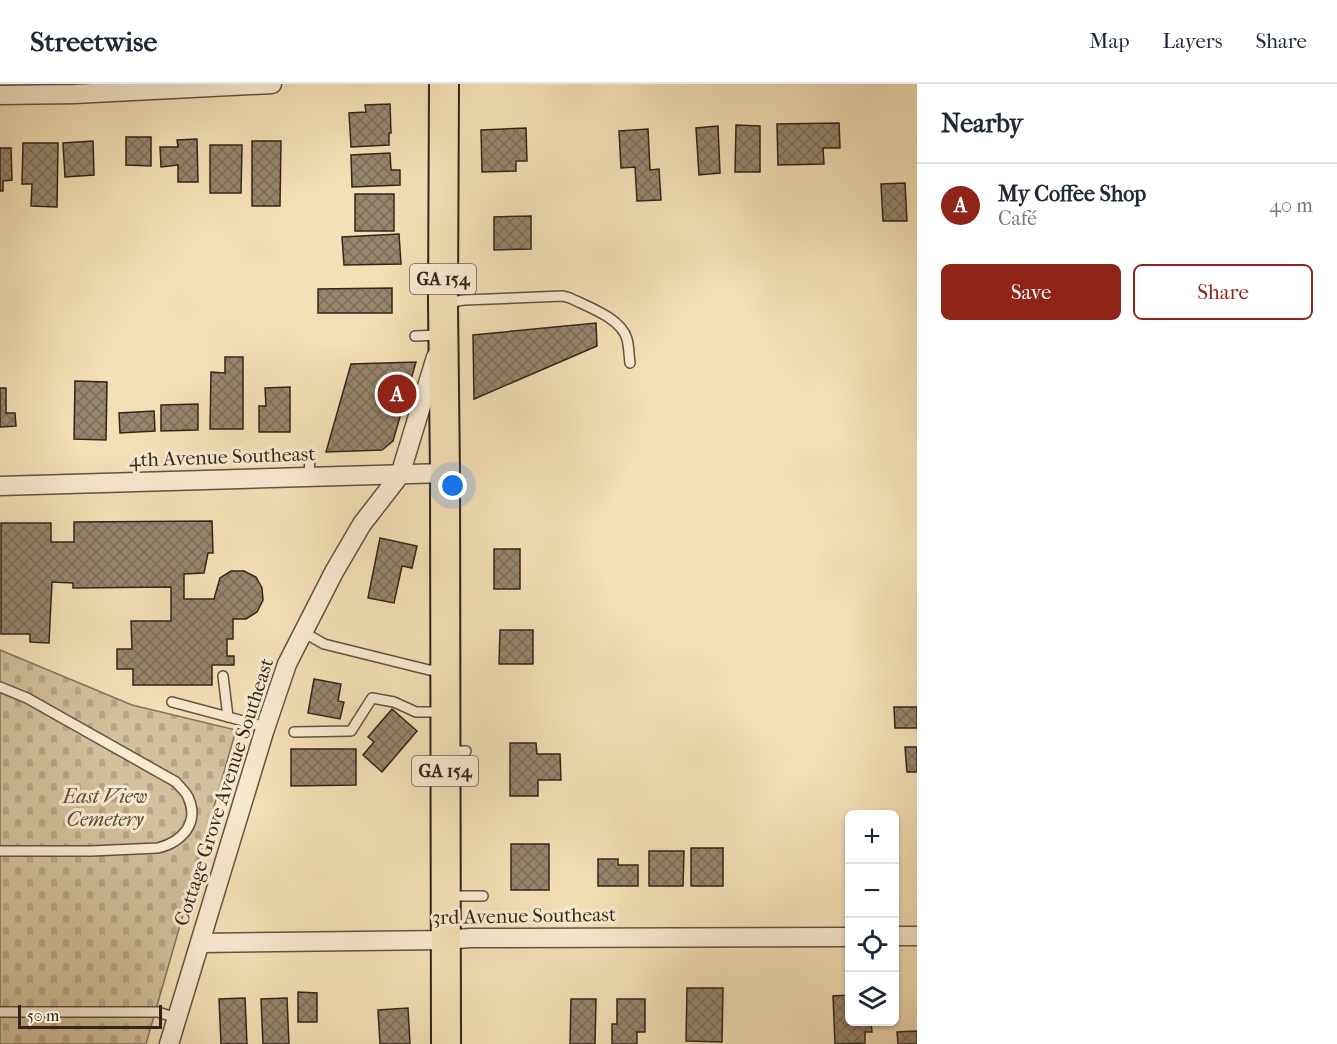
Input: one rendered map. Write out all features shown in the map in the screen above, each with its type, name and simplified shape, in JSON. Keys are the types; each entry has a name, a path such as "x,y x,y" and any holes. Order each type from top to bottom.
{"main road":[{"name":"GA 154","path":"444,84 445,712 456,751 445,896 446,1044"}],"street":[{"path":"0,95 74,89 273,84"},
{"name":"Cottage Grove Avenue Southeast","path":"168,1044 287,664 334,572 362,524 400,475 444,334"},
{"name":"4th Avenue Southeast","path":"0,486 445,473"},
{"path":"899,936 917,936"},
{"name":"3rd Avenue Southeast","path":"200,943 470,938 845,937"}],"lane":[{"path":"443,303 563,296 570,298 613,320 621,328 627,338 630,363"},
{"path":"415,336 444,334"},
{"path":"309,477 310,455"},
{"path":"303,632 324,644 429,670 445,670"},
{"path":"223,676 228,717"},
{"path":"0,687 27,698 176,782 188,797 191,812 190,824 184,835 169,846 91,851 0,852"},
{"path":"294,732 351,731 372,698 394,702 416,712 445,712"},
{"path":"172,702 266,728"},
{"path":"445,896 483,896"},
{"path":"0,1012 158,1012 176,1018"}],"green space":[{"name":"East View Cemetery","path":"0,650 132,705 236,730 146,1044 0,1044"}],"building":[{"path":"390,104 389,145 351,147 349,113 366,112 365,105"},
{"path":"839,123 840,148 823,148 824,164 778,165 777,124"},
{"path":"736,125 760,126 760,172 735,172"},
{"path":"718,126 720,173 699,175 696,128"},
{"path":"526,128 527,161 516,161 516,171 482,172 481,130"},
{"path":"648,129 650,170 659,169 661,200 637,201 635,167 621,168 619,131"},
{"path":"126,137 151,137 151,166 126,165"},
{"path":"197,139 198,182 178,182 178,165 161,167 160,147 178,147 177,140"},
{"path":"93,141 94,175 65,177 63,143"},
{"path":"252,141 281,141 280,206 252,206"},
{"path":"23,143 58,143 57,207 31,206 32,184 22,184"},
{"path":"210,145 242,145 241,193 210,193"},
{"path":"0,148 11,148 12,180 3,181 3,191 0,191"},
{"path":"390,153 391,170 400,170 400,185 352,187 351,155"},
{"path":"905,183 907,221 883,221 881,184"},
{"path":"355,194 394,194 394,231 355,231"},
{"path":"531,216 531,249 494,250 494,217"},
{"path":"399,234 401,264 344,265 342,237"},
{"path":"392,288 392,313 318,313 318,289"},
{"path":"596,323 597,346 474,399 473,335"},
{"path":"225,357 243,357 243,429 210,429 211,372 225,373"},
{"path":"416,362 393,441 382,450 326,452 351,364"},
{"path":"75,381 107,382 106,440 74,439"},
{"path":"290,387 290,432 259,432 259,406 266,406 265,388"},
{"path":"0,388 6,388 6,413 15,413 16,426 0,427"},
{"path":"198,404 198,430 161,431 161,405"},
{"path":"154,411 155,431 120,433 119,413"},
{"path":"212,521 213,553 208,553 204,573 184,574 184,599 214,599 220,578 231,571 244,571 256,577 262,588 263,600 257,612 246,619 233,619 233,639 227,639 227,656 234,656 234,665 212,665 212,685 133,685 133,669 117,669 117,649 132,649 131,621 171,621 171,587 73,588 73,583 52,582 49,643 30,642 30,634 1,634 1,523 51,523 51,542 74,542 74,522"},
{"path":"380,538 417,546 412,568 402,566 394,603 368,598"},
{"path":"494,549 520,549 520,589 494,589"},
{"path":"500,630 533,630 533,664 499,664"},
{"path":"314,679 341,684 338,701 344,702 340,719 308,713"},
{"path":"894,707 917,707 917,728 895,728"},
{"path":"392,709 417,731 382,772 363,755 374,742 368,737"},
{"path":"510,743 536,743 537,754 560,754 561,780 538,780 538,796 510,796"},
{"path":"905,747 917,747 917,772 907,772"},
{"path":"291,749 356,749 356,785 291,786"},
{"path":"511,844 549,844 549,890 511,890"},
{"path":"691,848 723,848 723,886 691,886"},
{"path":"649,851 684,851 683,886 649,886"},
{"path":"598,859 618,859 618,865 638,865 638,886 598,886"},
{"path":"687,988 723,988 722,1042 686,1041"},
{"path":"298,992 317,993 317,1022 298,1022"},
{"path":"845,995 845,1026 871,1026 872,1032 865,1032 865,1043 835,1044 833,996"},
{"path":"245,998 247,1044 221,1044 219,999"},
{"path":"287,998 289,1044 263,1044 261,999"},
{"path":"571,999 596,999 595,1044 570,1044"},
{"path":"617,999 645,999 645,1032 637,1032 637,1044 612,1044 612,1024 617,1024"},
{"path":"408,1008 410,1044 380,1044 378,1010"},
{"path":"917,1031 917,1044 898,1044 897,1032"}],"place":[{"name":"My Coffee Shop","path":"397,394"}]}
